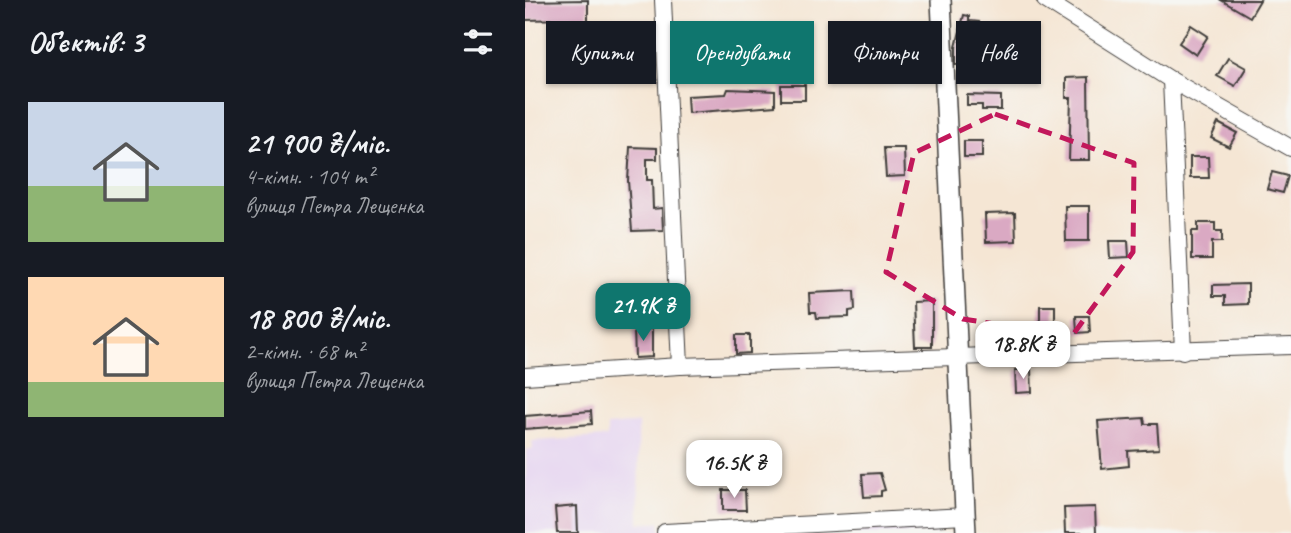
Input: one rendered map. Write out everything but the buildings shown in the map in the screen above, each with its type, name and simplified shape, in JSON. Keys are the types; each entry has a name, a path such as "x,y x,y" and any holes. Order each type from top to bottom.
{"street":[{"path":"663,0 680,366"},
{"path":"665,532 966,525 941,0"},
{"path":"1045,0 1171,80 1291,148"},
{"path":"1171,80 1183,351"},
{"path":"525,376 680,366 1291,346"}],"highlighted area":[{"path":"995,114 1134,163 1133,252 1072,336 963,319 886,272 914,153"}],"shaded area":[{"path":"638,423 639,523 660,522 661,533 525,533 526,450 533,449 532,441 607,437 607,426"},
{"path":"938,526 938,533 806,533"}]}
